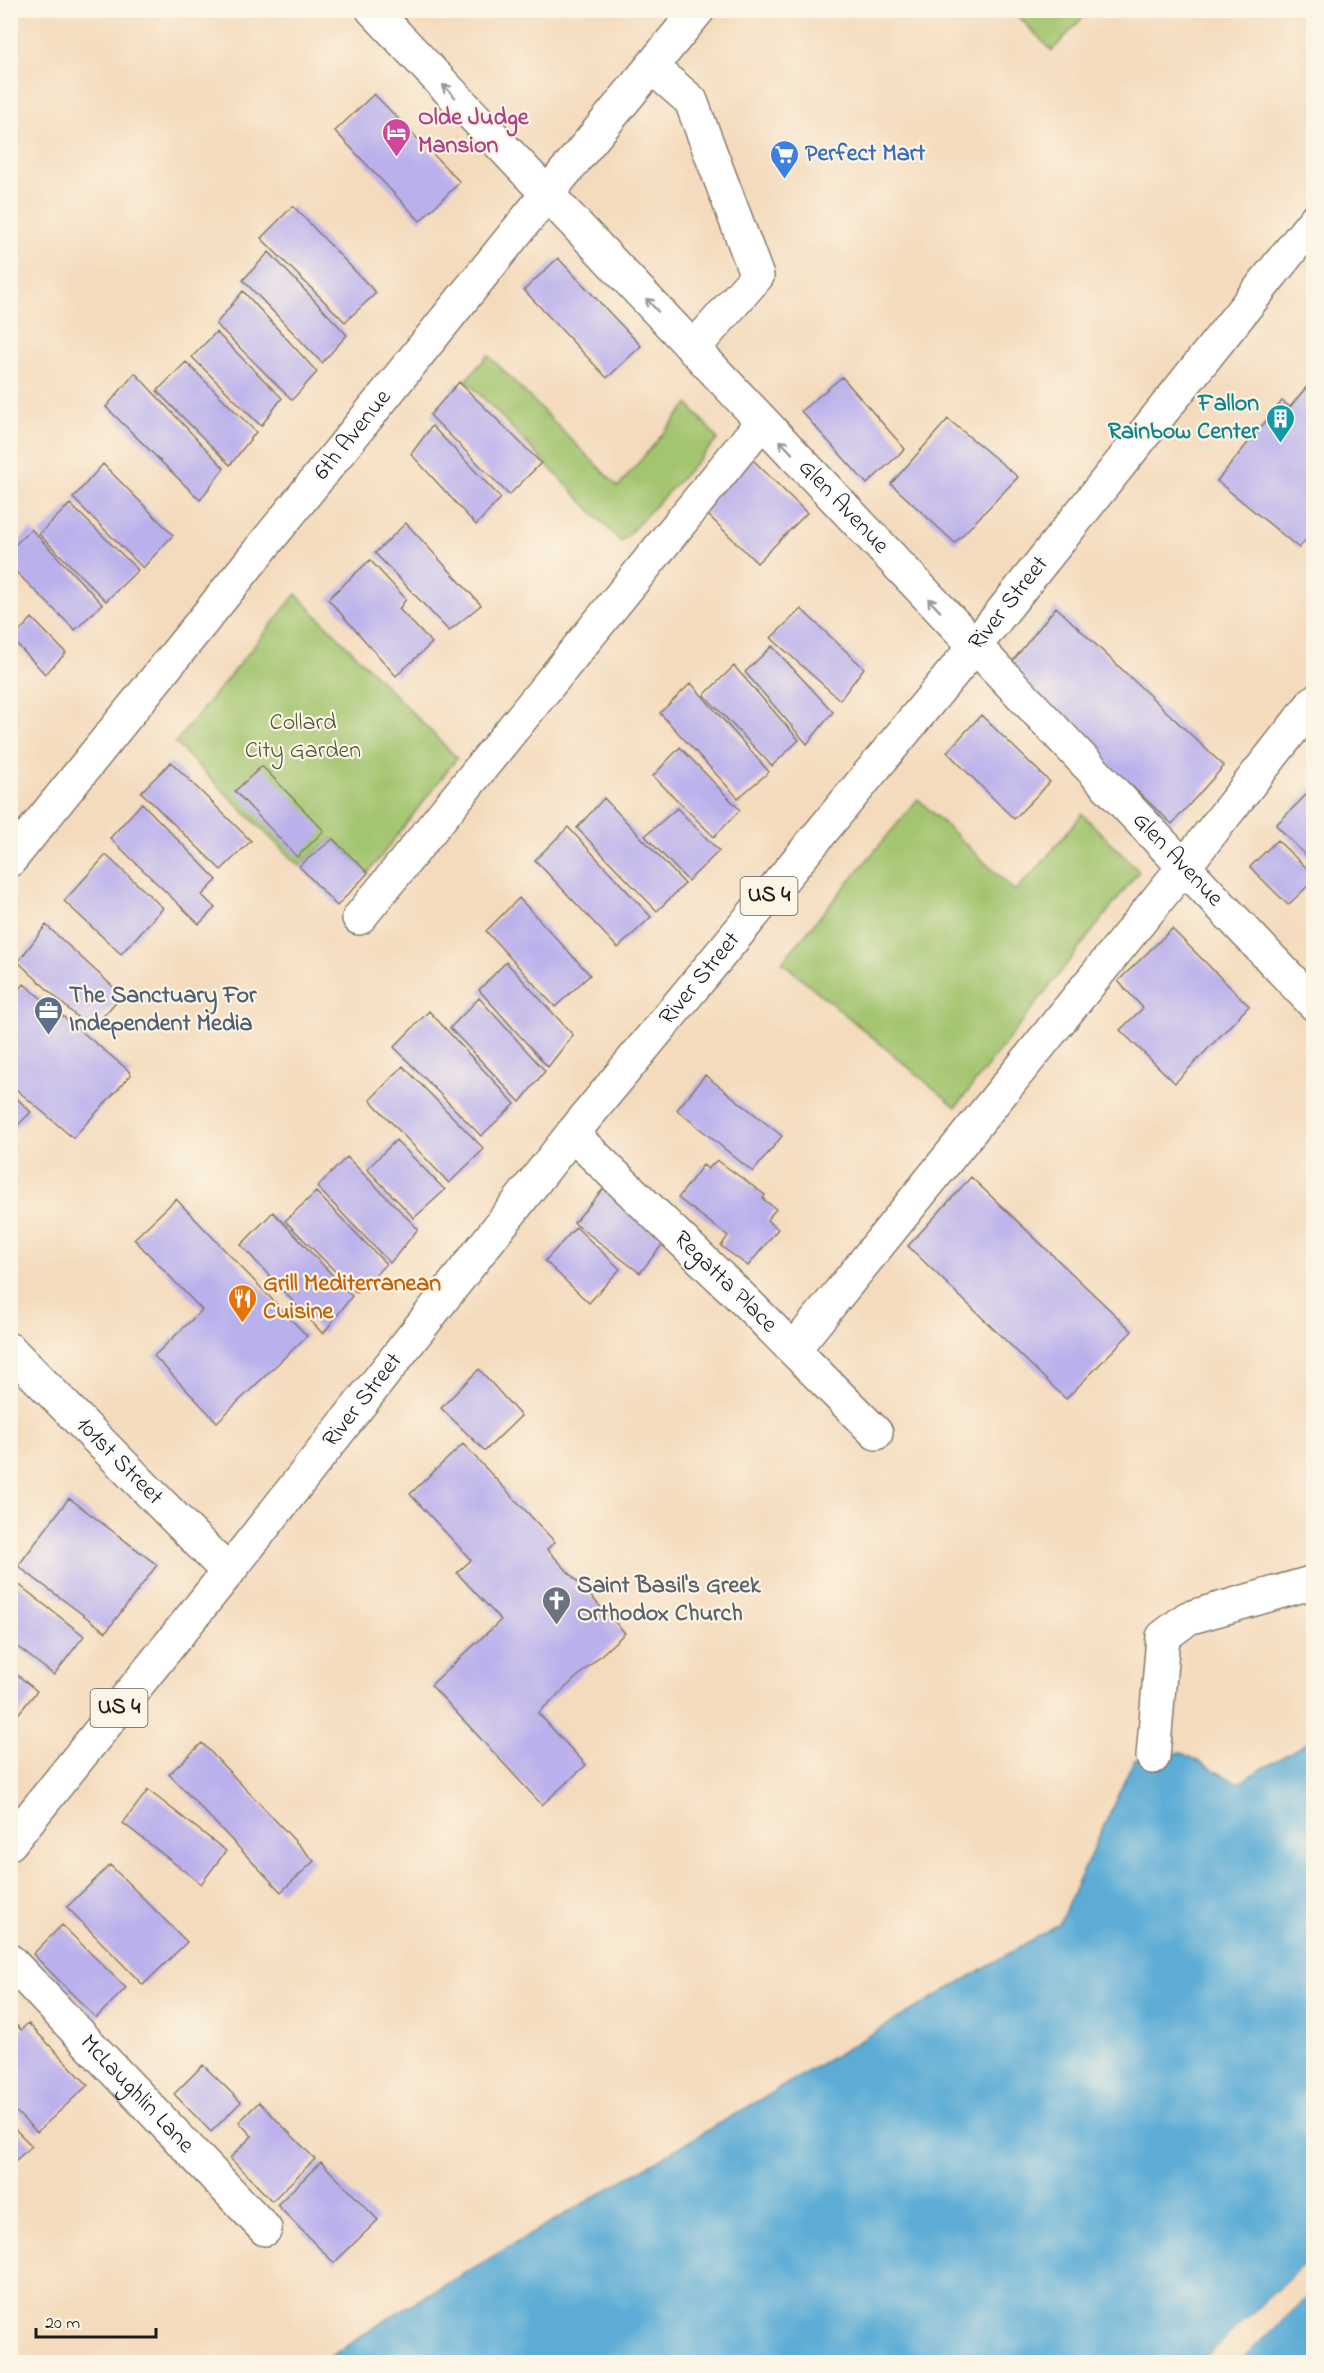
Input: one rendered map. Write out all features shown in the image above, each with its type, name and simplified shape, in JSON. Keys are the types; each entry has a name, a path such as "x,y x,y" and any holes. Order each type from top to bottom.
{"street":[{"name":"Glen Avenue","path":"373,10 1314,1004"},
{"name":"6th Avenue","path":"10,860 698,10"},
{"path":"652,67 691,101 757,276 693,349"},
{"name":"River Street","path":"228,1572 572,1134 1309,236"},
{"path":"359,918 762,422"},
{"path":"794,1349 1183,868 1314,702"},
{"name":"Regatta Place","path":"572,1134 794,1349 876,1433"},
{"name":"101st Street","path":"12,1355 228,1572"},
{"name":"US 4","path":"10,1843 228,1572"},
{"path":"1153,1757 1163,1637 1188,1618 1314,1582"},
{"name":"McLaughlin Lane","path":"10,1961 265,2229"}],"green space":[{"path":"1013,11 1089,11 1052,51"},
{"path":"488,355 618,487 688,404 718,439 621,542 466,380"},
{"name":"Collard City Garden","path":"296,594 457,758 368,873 333,839 299,866 175,743"},
{"path":"918,799 1015,891 1041,864 1082,814 1139,871 956,1107 782,962"}],"water":[{"path":"1313,1739 1313,2256 1201,2362 322,2362 400,2311 1059,1924 1134,1760 1181,1752 1238,1783"},
{"path":"1313,2291 1313,2362 1238,2362"}],"pier":[{"path":"1313,2256 1314,2260 1206,2362 1201,2362"},
{"path":"1314,2288 1238,2362 1235,2362"}],"building":[{"name":"Olde Judge Mansion","path":"374,94 460,182 420,221 335,131"},
{"path":"293,206 376,293 345,322 261,238"},
{"path":"269,252 347,335 322,363 243,280"},
{"path":"558,258 641,346 607,378 524,290"},
{"path":"243,291 317,372 292,400 216,324"},
{"path":"216,332 282,398 261,426 192,357"},
{"path":"186,362 256,432 230,465 157,391"},
{"path":"135,373 224,468 200,500 106,407"},
{"path":"842,377 905,449 867,484 801,411"},
{"name":"Fallon Rainbow Center","path":"1314,378 1314,530 1299,548 1217,481 1282,401 1290,407"},
{"path":"459,382 541,463 509,495 430,415"},
{"path":"948,419 1018,477 955,543 891,484"},
{"path":"432,426 501,498 476,525 411,454"},
{"path":"751,458 807,513 757,563 702,509"},
{"path":"103,464 173,535 143,568 73,498"},
{"path":"70,504 138,570 106,601 39,534"},
{"path":"406,523 481,605 449,631 375,553"},
{"path":"31,529 102,604 75,630 10,566 10,550"},
{"path":"370,560 406,599 399,609 432,643 396,676 328,599"},
{"path":"1056,607 1224,766 1172,824 1007,668"},
{"path":"801,609 864,668 840,700 771,638"},
{"path":"32,618 66,653 45,674 12,639"},
{"path":"772,646 833,712 807,744 745,672"},
{"path":"734,666 799,740 772,766 704,695"},
{"path":"691,683 769,772 738,798 660,713"},
{"path":"981,715 1050,782 1014,819 947,752"},
{"path":"680,747 740,810 714,837 653,776"},
{"path":"171,762 251,841 221,870 141,792"},
{"path":"262,766 324,831 297,857 235,791"},
{"path":"1314,787 1314,855 1309,859 1276,825"},
{"path":"604,798 685,884 657,911 577,828"},
{"path":"142,803 217,880 202,895 215,908 199,924 110,838"},
{"path":"677,808 719,851 688,881 645,836"},
{"path":"568,827 651,917 618,948 535,860"},
{"path":"333,839 368,873 337,906 299,866"},
{"path":"1277,840 1314,875 1314,880 1288,905 1250,867"},
{"path":"106,855 163,908 121,954 64,901"},
{"path":"519,898 590,975 555,1007 486,931"},
{"path":"46,925 122,995 91,1030 18,962"},
{"path":"1172,929 1249,1006 1175,1083 1120,1030 1143,1008 1118,981"},
{"path":"506,962 573,1035 548,1067 479,990"},
{"name":"The Sanctuary For Independent Media","path":"24,984 128,1070 131,1075 73,1138 10,1084 10,1000"},
{"path":"479,998 545,1071 520,1102 450,1028"},
{"path":"429,1011 515,1104 481,1136 394,1047"},
{"path":"403,1066 484,1149 449,1183 370,1100"},
{"path":"705,1075 782,1136 753,1172 677,1110"},
{"path":"10,1092 31,1112 10,1133"},
{"path":"396,1140 445,1190 414,1218 367,1169"},
{"path":"347,1157 418,1229 390,1263 317,1187"},
{"path":"717,1160 765,1195 763,1199 776,1209 767,1220 778,1229 748,1266 721,1246 728,1236 678,1198 703,1165 708,1169"},
{"path":"971,1177 1132,1331 1066,1399 908,1246"},
{"path":"605,1187 665,1241 640,1273 574,1223"},
{"path":"316,1192 386,1264 357,1293 285,1221"},
{"name":"Grill Mediterranean Cuisine","path":"176,1199 307,1336 217,1422 154,1356 202,1310 134,1239"},
{"path":"273,1212 352,1296 323,1334 241,1245"},
{"path":"576,1227 620,1269 589,1303 545,1261"},
{"path":"479,1369 521,1416 485,1451 441,1408"},
{"name":"Saint Basil's Greek Orthodox Church","path":"463,1444 555,1542 547,1549 625,1633 538,1713 586,1765 542,1805 431,1685 501,1620 457,1573 471,1560 410,1494"},
{"path":"69,1498 157,1565 106,1632 18,1566"},
{"path":"13,1580 84,1636 54,1675 10,1641 10,1583"},
{"path":"10,1669 37,1691 10,1724"},
{"path":"202,1743 314,1861 281,1892 169,1774"},
{"path":"148,1790 226,1851 201,1884 123,1823"},
{"path":"110,1865 187,1942 143,1985 67,1907"},
{"path":"62,1925 126,1988 96,2018 33,1954"},
{"path":"10,2018 21,2030 28,2023 88,2085 37,2132 10,2106"},
{"path":"203,2065 241,2102 211,2132 174,2094"},
{"path":"259,2102 315,2159 272,2201 230,2158 252,2136 239,2122"},
{"path":"10,2124 32,2146 10,2165"},
{"path":"321,2162 378,2220 334,2263 277,2205"}],"place":[{"name":"Olde Judge Mansion","path":"397,158"},
{"name":"Perfect Mart","path":"784,180"},
{"name":"Fallon Rainbow Center","path":"1280,444"},
{"name":"The Sanctuary For Independent Media","path":"48,1036"},
{"name":"Grill Mediterranean Cuisine","path":"242,1324"},
{"name":"Saint Basil's Greek Orthodox Church","path":"556,1626"}]}
